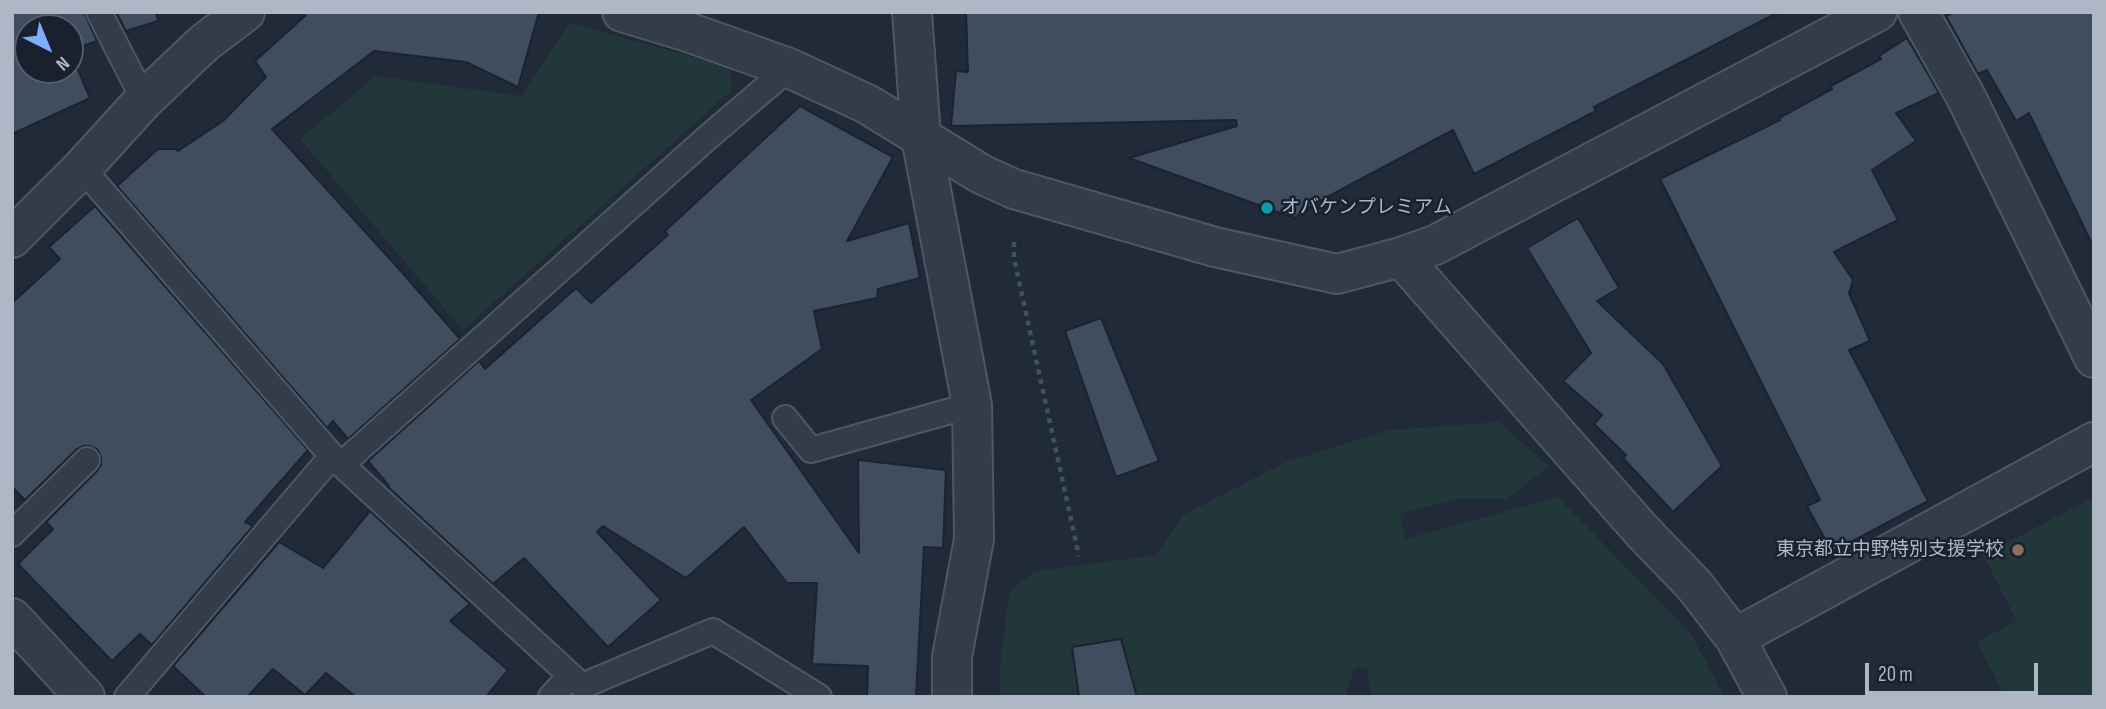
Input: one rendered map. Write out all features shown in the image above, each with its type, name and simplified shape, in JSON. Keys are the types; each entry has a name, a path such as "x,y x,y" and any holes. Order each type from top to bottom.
{"street":[{"path":"12,238 144,100 204,43 245,12"},
{"path":"622,12 789,68 867,104 981,174 1014,189 1215,247 1337,274 1435,245 1877,12"},
{"path":"912,12 921,137 972,405 974,539 952,657 951,697"},
{"path":"1918,12 1966,97 2094,358"},
{"path":"1401,257 1642,531 1694,585 1735,638 1767,697"},
{"path":"1735,638 2094,442"},
{"path":"12,618 85,697"}],"lane":[{"path":"99,12 144,100"},
{"path":"127,697 337,460 789,68"},
{"path":"82,167 337,460 582,686 713,631 819,697"},
{"path":"785,418 811,450 972,405"},
{"path":"12,534 87,460"},
{"path":"551,697 570,676"}],"path":[{"path":"1014,189 1014,258 1079,556"}],"green space":[{"path":"570,23 730,67 732,90 463,330 300,139 376,76 522,96"},
{"path":"1499,422 1549,467 1506,499 1458,499 1400,514 1405,539 1558,497 1692,635 1724,697 1372,697 1367,668 1354,669 1345,697 999,697 1009,592 1035,571 1157,555 1183,515 1284,463 1388,430"},
{"path":"2094,497 2094,697 2005,697 1977,642 2017,621 1983,555"}],"building":[{"path":"12,12 84,12 97,41 84,45 84,14 14,14 14,84 84,84 90,98 12,134"},
{"path":"116,12 156,12 158,21 126,31"},
{"path":"305,12 539,12 518,87 466,62 374,51 272,129 460,339 348,439 333,421 327,428 117,186 158,149 178,151 223,121 266,77 255,61 305,16"},
{"path":"966,12 1779,12 1594,107 1596,111 1474,174 1453,130 1316,203 1294,218 1129,158 1237,126 1236,120 951,126 956,71 968,72"},
{"path":"1954,12 2094,12 2094,248 2029,113 2016,121 1987,70 1978,74 1946,16"},
{"path":"1907,38 1939,93 1896,113 1916,141 1872,170 1898,220 1834,252 1853,280 1849,293 1870,341 1849,350 1928,501 1832,552 1807,506 1820,500 1660,179 1780,120 1779,118 1832,89 1831,86 1881,59 1879,56"},
{"path":"800,106 893,157 847,241 909,223 920,278 878,289 877,298 814,311 822,349 751,400 859,553 858,460 946,470 943,548 924,547 916,697 867,697 868,666 812,664 817,583 787,583 744,527 686,578 603,526 597,532 661,600 608,647 524,558 493,584 388,487 368,461 479,361 485,369 576,288 591,303 668,235 665,231"},
{"path":"95,206 308,450 245,522 253,526 152,645 140,634 112,661 18,564 53,529 46,522 98,470 101,457 98,450 90,446 77,449 25,500 12,487 12,303 60,259 49,247"},
{"path":"1578,218 1619,288 1597,301 1663,364 1722,466 1673,512 1623,458 1626,455 1594,424 1602,415 1563,381 1591,353 1527,248"},
{"path":"1101,318 1159,461 1116,477 1065,331"},
{"path":"370,511 470,604 450,621 508,670 486,697 356,697 326,673 305,695 273,669 247,697 206,697 173,666 279,542 323,568"},
{"path":"1121,639 1137,697 1079,697 1072,647"}],"place":[{"name":"オバケンプレミアム","path":"1267,208"},
{"name":"東京都立中野特別支援学校","path":"2018,550"}]}
